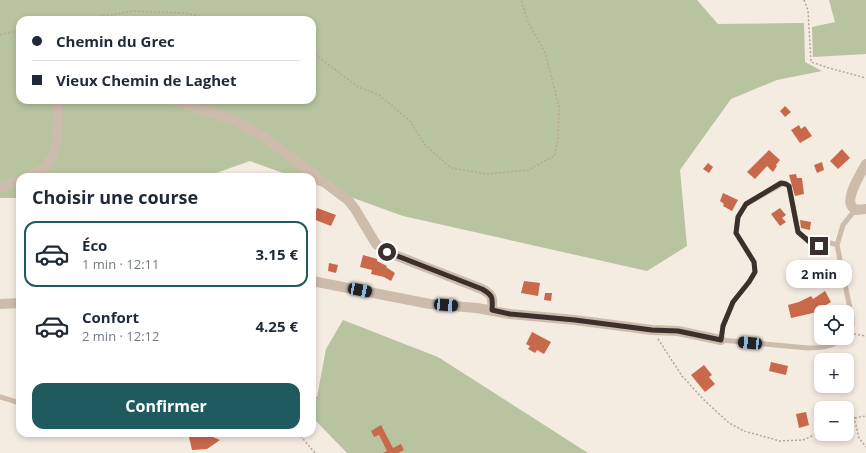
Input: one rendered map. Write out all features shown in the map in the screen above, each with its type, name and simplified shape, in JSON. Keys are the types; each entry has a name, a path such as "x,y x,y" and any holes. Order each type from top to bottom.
{"street":[{"path":"35,173 44,168 53,155 57,135 58,104"},
{"path":"184,104 233,120 264,137 312,173"},
{"path":"866,164 858,178 851,196 851,205 855,210 866,209"},
{"path":"316,176 348,200 376,244 387,252 482,289 489,293 493,299 492,310"},
{"path":"0,188 16,182"},
{"path":"316,282 430,304 477,308 510,314 575,320 652,330 678,331 721,340"},
{"path":"0,304 16,303"}],"lane":[{"path":"832,345 815,348 721,340 723,326 733,302 755,272 754,262 736,233 738,217 746,204 784,183 789,186 798,232 812,244 819,246 831,243 837,245"},
{"path":"849,305 837,245 843,225 855,210"},
{"path":"0,397 16,402"}],"path":[{"path":"316,55 358,87 379,95 410,121 425,145 451,168 487,174 528,170 554,156 558,140 559,107 544,50 529,24 521,0"},
{"path":"804,0 808,10 811,62 866,78"},
{"path":"103,16 133,11 186,13 198,16"},
{"path":"0,35 16,31"},
{"path":"652,330 682,376 703,399 729,423 744,431 780,441 804,440 814,436"},
{"path":"854,335 866,336"},
{"path":"866,416 854,417 859,438 866,447"},
{"path":"301,437 315,453"}],"green space":[{"path":"0,0 697,0 718,24 804,23 805,62 822,71 777,80 731,99 680,170 687,246 647,271 403,216 316,184 316,173 283,173 250,161 216,173 16,173 16,198 0,198"},
{"path":"829,0 866,0 866,54 813,57 812,27 835,22"},
{"path":"343,320 438,357 588,453 347,453 316,421 316,402 326,349"}],"building":[{"path":"785,106 791,112 785,117 780,111"},
{"path":"799,125 801,129 805,126 812,136 800,143 791,130"},
{"path":"842,149 850,158 838,169 830,161"},
{"path":"769,150 780,160 773,172 767,166 755,179 747,172"},
{"path":"822,162 824,170 817,173 814,165"},
{"path":"708,163 713,167 709,173 703,169"},
{"path":"796,174 797,178 802,178 804,194 795,196 789,175"},
{"path":"723,193 738,200 732,211 723,206 724,204 720,201"},
{"path":"317,208 336,215 331,226 316,220"},
{"path":"780,208 786,215 782,218 786,222 780,226 771,214"},
{"path":"800,220 811,222 810,230 801,228"},
{"path":"363,255 377,259 377,261 387,266 386,267 395,273 391,281 384,277 371,274 372,270 360,267"},
{"path":"329,263 338,265 336,273 328,271"},
{"path":"524,281 540,283 538,296 521,293"},
{"path":"825,291 831,302 826,305 814,305 813,313 791,318 788,305 799,302 811,296 813,299"},
{"path":"545,293 552,293 551,301 544,300"},
{"path":"532,332 551,342 544,354 537,350 535,353 528,349 530,346 526,344"},
{"path":"771,362 788,366 786,375 769,371"},
{"path":"704,365 712,375 709,377 715,384 705,392 691,375"},
{"path":"806,412 809,425 799,428 796,414"},
{"path":"381,425 393,448 401,444 404,450 398,453 383,453 387,451 379,435 374,437 371,431"},
{"path":"189,437 213,437 220,440 207,449 192,450"}],"route":[{"path":"387,252 482,289 489,293 493,299 492,310 510,314 575,320 652,330 678,331 721,340 723,326 733,302 755,272 754,262 736,233 738,217 746,204 781,183 786,184 789,186 798,232 812,244 819,246"}]}
